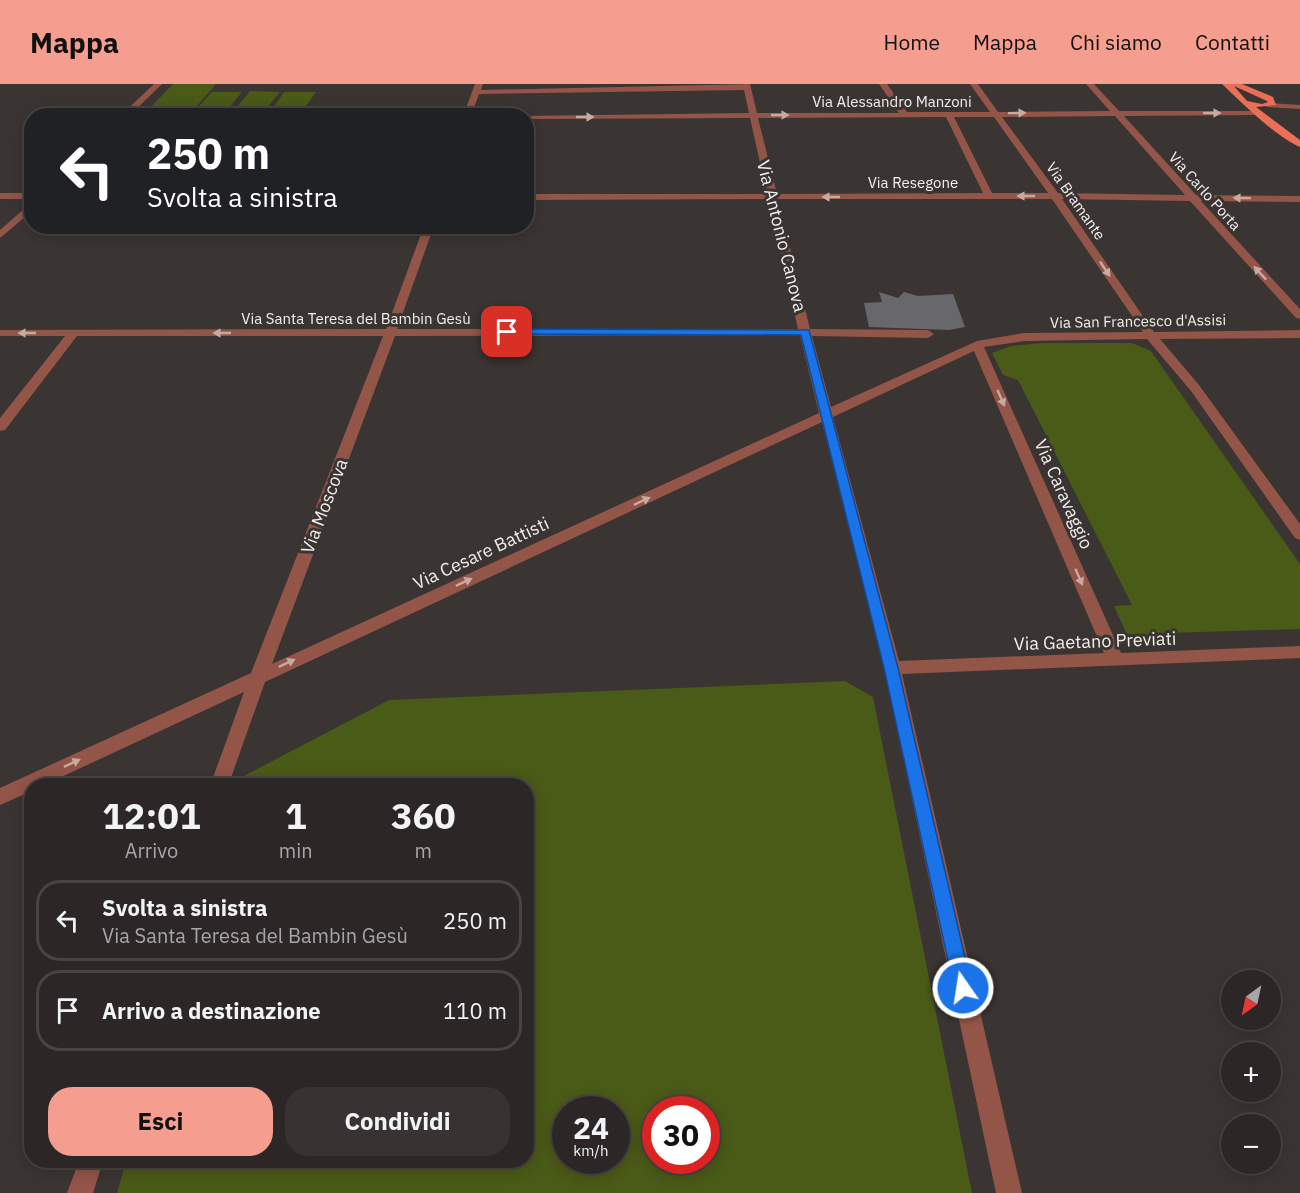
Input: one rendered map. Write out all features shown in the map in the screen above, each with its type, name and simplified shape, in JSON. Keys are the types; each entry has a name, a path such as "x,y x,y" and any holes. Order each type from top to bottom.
{"main road":[{"path":"1226,84 1236,91 1244,103 1299,142"},
{"path":"1236,84 1270,104"},
{"path":"1244,103 1270,104"},
{"path":"1270,104 1266,111 1277,125"}],"street":[{"path":"132,108 158,84"},
{"path":"883,84 904,114"},
{"name":"Via Bramante","path":"974,84 1055,196 1151,336 1195,388 1300,535"},
{"name":"Via Carlo Porta","path":"1090,84 1300,316"},
{"path":"470,108 477,88 746,86"},
{"name":"Via Antonio Canova","path":"746,86 805,332 891,668 1009,1193"},
{"path":"1270,104 1300,106"},
{"name":"Via Alessandro Manzoni","path":"534,117 1258,112"},
{"path":"949,115 989,196"},
{"path":"0,196 24,196"},
{"name":"Via Resegone","path":"534,197 1055,196 1300,199"},
{"path":"0,235 24,212"},
{"name":"Via Moscova","path":"222,778 256,678 392,332 426,234"},
{"name":"Via Santa Teresa del Bambin Gesù","path":"0,333 805,332 928,334"},
{"path":"0,427 74,333"},
{"name":"Via San Francesco d'Assisi","path":"977,345 1024,337 1300,334"},
{"name":"Via Cesare Battisti","path":"39,778 977,345"},
{"name":"Via Caravaggio","path":"977,345 1115,659"},
{"name":"Via Gaetano Previati","path":"891,668 1300,652"},
{"name":"Via Cesare Battisti","path":"0,796 24,785"},
{"path":"81,1193 89,1168"}],"green space":[{"path":"173,84 216,84 195,108 150,108"},
{"path":"250,91 280,92 267,108 237,108"},
{"path":"212,92 242,92 229,108 197,108"},
{"path":"284,92 316,92 305,108 273,108"},
{"path":"1042,343 1132,343 1151,351 1300,564 1300,629 1168,633 1174,646 1151,646 1126,633 1114,606 1132,605 1018,380 1003,375 992,353 1011,346"},
{"path":"845,681 873,697 972,1193 117,1193 124,1168 534,1168 534,778 240,778 389,700"}],"building":[{"path":"879,292 898,298 904,292 918,296 953,294 965,327 949,330 869,327 864,303 882,302"}],"route":[{"path":"507,332 805,332 891,668 963,988"}]}
